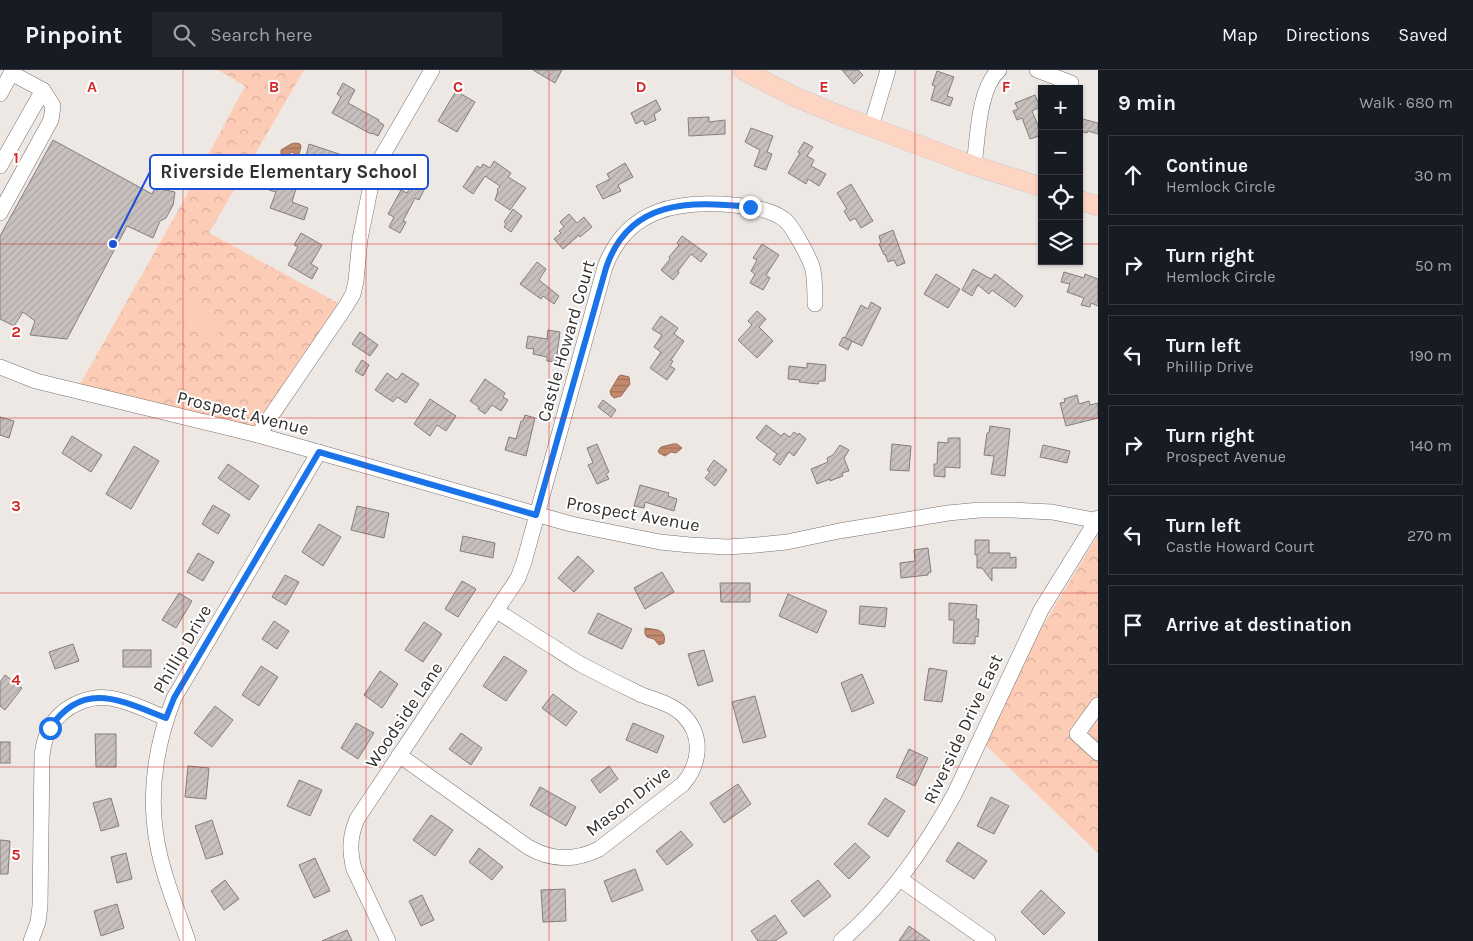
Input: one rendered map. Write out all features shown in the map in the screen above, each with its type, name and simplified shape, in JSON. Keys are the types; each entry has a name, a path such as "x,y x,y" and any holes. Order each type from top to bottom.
{"main road":[{"path":"743,70 793,96 871,127 974,165 1038,186"},
{"path":"1083,201 1098,206"}],"street":[{"path":"258,435 353,294 360,239 371,185 381,158 432,70"},
{"path":"871,127 888,70"},
{"path":"974,165 982,106 989,85 999,70"},
{"path":"1037,70 1071,83"},
{"path":"0,94 12,72 43,90 53,106 51,120 0,213"},
{"path":"0,166 43,90"},
{"name":"Castle Howard Court","path":"536,515 606,268 615,247 625,233 636,223 650,214 664,209 687,205 730,205 767,210 786,220 798,238 813,269 815,304"},
{"name":"Prospect Avenue","path":"0,367 36,381 258,435 536,515 660,542 727,547 787,542 859,527 980,510 1052,512 1097,520"},
{"name":"Phillip Drive","path":"188,941 164,871 153,813 155,763 166,718 174,698 319,452"},
{"name":"Woodside Lane","path":"388,941 354,869 350,843 352,831 357,819 518,578 536,515"},
{"name":"Riverside Drive East","path":"841,941 871,912 900,879 944,814 1041,610 1097,520"},
{"name":"Mason Drive","path":"399,755 528,847 548,856 561,859 588,855 599,849 683,784 690,776 698,754 697,744 695,733 683,715 582,665 496,611"},
{"path":"30,941 38,922 40,906 42,756 44,742 50,728 68,708 94,698 106,697 119,700 166,718"},
{"path":"1098,705 1077,734 1098,753"},
{"path":"900,879 988,941"}],"green space":[{"path":"218,70 304,70 209,233 349,309 267,439 74,395 179,209 245,86"},
{"path":"183,298 225,320 215,340 173,318"},
{"path":"1098,535 1098,853 976,736"}],"shaded area":[{"path":"295,143 300,144 299,154 296,155 292,152 285,156 281,154 281,150"},
{"path":"621,375 629,377 630,384 621,396 614,398 610,391"},
{"path":"677,444 682,448 676,453 671,452 665,456 659,453 658,451 661,447"},
{"path":"645,628 662,632 664,643 659,645 654,639 647,637"}],"building":[{"path":"533,70 562,70 555,83"},
{"path":"842,70 858,70 863,75 854,84"},
{"path":"937,71 954,77 947,96 953,98 950,106 931,100 935,86 932,85"},
{"path":"343,83 355,90 348,103 379,120 384,125 378,136 332,113 341,97 337,94"},
{"path":"456,91 475,102 457,132 438,121"},
{"path":"1035,95 1038,108 1032,111 1038,125 1038,136 1030,139 1022,118 1017,120 1013,111 1018,109 1015,103"},
{"path":"656,100 661,110 654,114 656,120 645,125 643,120 636,124 631,113"},
{"path":"709,117 709,122 725,120 725,134 689,136 688,118"},
{"path":"1083,119 1098,123 1098,134 1088,131 1087,133 1083,132"},
{"path":"751,128 773,136 767,152 772,154 766,170 754,166 760,150 745,142"},
{"path":"53,140 152,194 155,188 175,192 173,205 166,218 160,221 153,238 127,226 67,339 30,335 35,321 23,312 14,326 0,319 0,236"},
{"path":"804,142 813,147 807,156 814,160 811,166 826,174 819,186 808,179 806,184 788,173"},
{"path":"309,144 348,157 342,176 315,168 316,166 309,164 311,158 306,156"},
{"path":"494,161 511,173 508,177 526,188 510,210 495,200 500,186 485,176 473,194 463,187 477,166 481,168 483,164 490,168"},
{"path":"625,163 633,177 618,185 621,191 603,199 596,186 610,179 607,174"},
{"path":"283,177 298,182 292,202 308,208 304,220 270,208 276,192 269,190 272,181 275,182 276,179 281,181"},
{"path":"413,182 425,188 419,200 415,198 403,221 406,222 400,233 389,227 394,217 388,214 401,190 407,193"},
{"path":"851,184 873,221 861,228 855,218 850,221 844,211 847,209 837,193"},
{"path":"513,209 522,216 511,232 504,227 506,224 504,222"},
{"path":"569,214 577,223 584,217 592,227 563,249 554,239 561,233 559,231 564,227 560,222"},
{"path":"893,230 905,263 897,266 894,260 888,262 879,244 881,243 879,236"},
{"path":"301,233 322,245 311,264 318,268 312,279 288,265 298,247 294,245"},
{"path":"682,236 707,254 701,262 691,254 673,280 661,270 679,245 677,243"},
{"path":"762,244 779,255 766,275 770,278 763,290 750,283 755,274 751,271 757,260 753,258"},
{"path":"537,262 546,269 539,280 559,296 554,304 543,296 541,299 520,284"},
{"path":"973,269 991,279 995,274 1023,296 1015,307 992,290 989,294 978,285 972,296 962,290"},
{"path":"1064,272 1084,278 1085,274 1098,279 1098,306 1091,303 1090,307 1081,305 1084,298 1067,292 1070,284 1061,282"},
{"path":"936,274 960,289 948,308 924,294"},
{"path":"871,302 881,308 862,346 845,338 861,305 868,309"},
{"path":"757,311 766,319 759,327 773,341 757,358 738,340 752,325 748,321"},
{"path":"661,316 678,328 674,334 684,341 671,360 673,361 670,366 675,369 667,380 650,368 661,352 654,347 662,335 652,329"},
{"path":"548,330 560,332 556,362 547,361 547,357 533,354 534,349 526,348 528,336 547,339"},
{"path":"360,332 378,345 370,356 352,344"},
{"path":"843,337 852,341 848,350 839,345"},
{"path":"362,360 369,365 363,376 355,371"},
{"path":"807,363 826,365 825,381 819,381 818,384 788,379 789,366 807,368"},
{"path":"387,373 397,380 402,373 419,384 406,403 397,397 393,402 375,390"},
{"path":"485,379 505,393 503,397 508,400 501,411 492,405 485,414 470,401"},
{"path":"1077,395 1079,404 1089,401 1090,405 1098,403 1098,418 1066,426 1060,403 1065,402 1064,399"},
{"path":"430,399 456,416 446,431 437,425 430,436 414,424"},
{"path":"603,400 616,410 611,417 598,407"},
{"path":"525,415 535,418 526,456 505,450 509,437 516,439 521,421 523,421"},
{"path":"0,417 14,421 9,438 0,435"},
{"path":"766,425 781,436 784,433 790,437 794,432 798,435 799,433 806,439 794,456 789,452 780,465 773,460 777,454 756,438"},
{"path":"990,426 1010,429 1005,476 991,474 994,456 984,455 987,433 989,433"},
{"path":"72,436 102,455 91,472 62,453"},
{"path":"948,438 960,438 960,468 945,467 945,477 934,476 934,464 937,464 938,442 948,443"},
{"path":"597,444 609,472 606,474 609,479 597,484 588,465 593,463 587,448"},
{"path":"892,444 911,446 909,471 890,470"},
{"path":"840,445 849,450 844,458 849,471 842,473 843,476 817,484 811,469 828,462 827,458 833,455"},
{"path":"1043,445 1070,451 1067,463 1040,457"},
{"path":"134,446 159,461 131,509 106,494"},
{"path":"714,460 727,470 715,486 705,478 710,472 707,470"},
{"path":"228,464 259,486 249,500 218,478"},
{"path":"640,485 669,493 668,496 677,499 674,511 645,502 644,508 634,506"},
{"path":"213,505 230,515 218,534 202,524"},
{"path":"357,506 389,513 384,538 351,530"},
{"path":"319,524 341,537 323,566 302,552"},
{"path":"463,536 495,543 493,558 460,551"},
{"path":"975,540 989,540 989,553 1010,553 1010,558 1016,557 1016,568 992,568 992,581 982,568 977,568"},
{"path":"928,548 931,572 928,575 901,578 900,563 915,561 914,550"},
{"path":"198,553 214,562 203,581 187,572"},
{"path":"578,556 594,571 574,592 558,578"},
{"path":"662,572 674,592 645,609 634,588"},
{"path":"285,575 299,582 286,605 272,597"},
{"path":"462,581 476,589 458,617 445,609"},
{"path":"720,583 750,583 750,602 721,602"},
{"path":"179,593 192,601 176,628 162,620"},
{"path":"788,594 827,611 817,633 779,616"},
{"path":"949,603 977,605 976,619 979,619 978,637 975,636 975,644 953,643 954,620 949,620"},
{"path":"860,606 887,608 885,627 859,624"},
{"path":"598,613 632,629 622,649 588,633"},
{"path":"274,621 289,631 277,649 262,639"},
{"path":"424,622 442,634 423,662 405,650"},
{"path":"73,644 79,661 55,669 49,652"},
{"path":"123,650 151,650 151,667 123,667"},
{"path":"704,650 713,681 698,686 688,654"},
{"path":"504,656 527,671 506,701 483,686"},
{"path":"261,666 278,677 259,706 242,695"},
{"path":"929,668 947,671 942,702 924,700"},
{"path":"380,671 398,684 382,708 364,695"},
{"path":"862,674 874,703 852,712 841,683"},
{"path":"5,675 22,688 5,710 0,706 0,682"},
{"path":"553,694 577,712 566,726 542,708"},
{"path":"755,696 766,737 743,743 732,702"},
{"path":"215,706 233,720 212,747 194,733"},
{"path":"356,723 374,733 358,759 341,748"},
{"path":"633,723 664,736 657,753 626,740"},
{"path":"461,733 482,748 471,765 449,749"},
{"path":"95,734 116,734 116,767 96,767"},
{"path":"0,742 10,742 10,763 0,763"},
{"path":"909,749 928,758 915,786 896,777"},
{"path":"188,766 209,768 206,799 185,797"},
{"path":"609,766 618,779 600,793 591,780"},
{"path":"299,780 322,790 310,816 287,806"},
{"path":"738,784 751,804 724,823 710,803"},
{"path":"540,787 576,807 566,826 530,805"},
{"path":"991,797 1009,806 994,834 977,826"},
{"path":"111,798 119,826 101,831 93,803"},
{"path":"885,798 905,811 888,837 868,824"},
{"path":"431,815 453,830 435,856 413,840"},
{"path":"212,820 223,854 206,859 195,826"},
{"path":"681,831 693,845 667,865 656,851"},
{"path":"0,840 10,841 8,874 0,874"},
{"path":"958,842 987,861 974,879 946,861"},
{"path":"855,843 870,857 849,879 834,864"},
{"path":"479,848 503,867 492,880 469,862"},
{"path":"126,853 132,879 117,883 111,857"},
{"path":"315,858 330,891 314,898 299,865"},
{"path":"635,869 643,890 612,902 604,881"},
{"path":"225,880 239,899 224,910 211,891"},
{"path":"818,880 831,896 804,917 791,901"},
{"path":"565,889 566,921 543,922 541,890"},
{"path":"1041,890 1065,913 1044,935 1021,912"},
{"path":"422,895 434,920 421,926 409,901"},
{"path":"117,904 124,928 101,936 94,911"},
{"path":"775,915 787,933 775,941 758,941 751,931"},
{"path":"909,926 930,941 899,941"},
{"path":"347,930 352,941 322,941"}],"place":[{"name":"Riverside Elementary School","path":"113,244"}],"route":[{"path":"50,728 68,708 94,698 106,697 119,700 166,718 174,698 319,452 536,515 608,260 615,247 625,233 636,223 650,214 664,209 708,204 750,207"}]}
